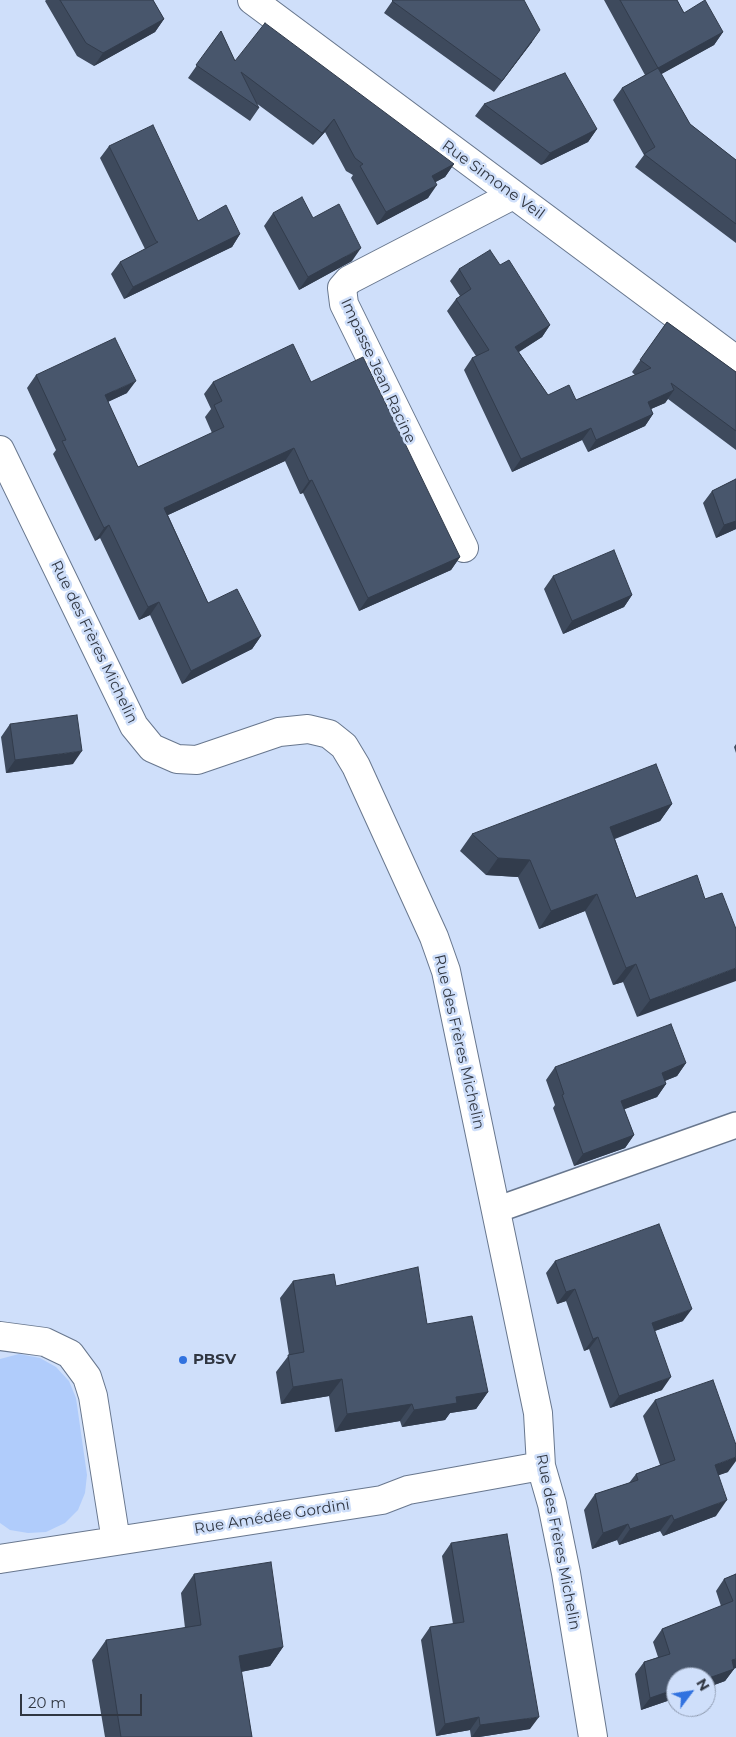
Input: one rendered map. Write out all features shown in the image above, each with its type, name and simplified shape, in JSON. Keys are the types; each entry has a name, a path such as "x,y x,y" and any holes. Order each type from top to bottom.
{"street":[{"name":"Rue Simone Veil","path":"252,0 736,360"},
{"name":"Impasse Jean Racine","path":"464,548 344,304 342,288 349,280 513,195"},
{"name":"Rue des Frères Michelin","path":"0,450 134,726 152,748 177,759 197,760 279,732 308,729 329,734 344,746 356,766 434,937 446,971 538,1413 541,1466 552,1504 566,1573 593,1737"},
{"path":"0,1336 46,1342 70,1354 86,1377 94,1396 116,1541"},
{"name":"Rue Amédée Gordini","path":"0,1559 382,1500 408,1490 541,1466"}],"lane":[{"path":"496,1210 736,1126"}],"shaded area":[{"path":"19,1354 40,1358 56,1367 69,1381 76,1398 87,1475 85,1493 78,1510 65,1523 46,1532 28,1533 10,1530 0,1523 0,1359"}],"building":[{"path":"60,0 153,0 164,19 103,53 86,43"},
{"path":"393,0 524,0 540,30 502,81"},
{"path":"620,0 677,0 684,13 705,0 723,32 658,68"},
{"path":"265,23 454,164 432,176 437,185 386,212 360,166 363,164 355,158 334,119 322,133 241,72 259,108 196,65 221,31 235,61"},
{"path":"658,68 690,124 736,160 736,224 644,154 655,147 622,88"},
{"path":"565,73 597,129 550,153 484,104"},
{"path":"153,125 198,221 226,205 240,234 133,287 120,262 158,242 109,146"},
{"path":"302,197 313,218 339,204 361,248 308,277 273,213"},
{"path":"490,250 500,265 509,260 550,325 515,347 548,395 569,385 576,400 651,368 640,360 667,322 736,372 736,431 671,383 674,390 648,402 653,414 596,440 591,428 521,459 472,358 489,350 456,299 471,289 459,269"},
{"path":"115,338 136,381 105,395 138,467 224,427 214,405 222,401 213,382 293,344 311,382 363,357 460,557 368,598 312,480 309,481 294,448 164,508 208,603 237,589 261,636 191,671 159,602 148,607 109,525 104,528 62,441 66,440 36,375"},
{"path":"736,479 736,521 724,525 712,491"},
{"path":"614,550 632,595 572,621 553,576"},
{"path":"77,715 82,751 15,760 10,724"},
{"path":"656,764 672,804 610,827 636,898 697,875 705,899 722,893 736,929 736,968 650,1000 636,964 626,968 597,894 551,911 530,860 498,858 472,834"},
{"path":"671,1024 686,1063 662,1073 666,1084 621,1101 634,1135 583,1154 562,1095 564,1094 555,1067"},
{"path":"659,1224 692,1309 652,1323 671,1377 619,1396 598,1337 593,1339 575,1289 566,1292 555,1261"},
{"path":"418,1267 427,1324 472,1316 488,1392 456,1397 457,1403 414,1410 412,1404 347,1414 342,1379 293,1387 288,1355 304,1352 293,1281 334,1274 336,1286"},
{"path":"713,1380 736,1445 736,1457 715,1465 727,1500 674,1520 672,1515 630,1529 628,1524 603,1533 595,1494 638,1480 636,1474 675,1460 655,1400"},
{"path":"507,1534 539,1717 480,1725 479,1717 445,1724 430,1627 464,1622 451,1543"},
{"path":"271,1562 283,1647 239,1656 252,1737 121,1737 106,1640 201,1625 194,1574"},
{"path":"736,1574 736,1659 732,1660 734,1669 716,1675 716,1667 666,1667 666,1692 650,1698 644,1662 670,1654 662,1629 733,1601 724,1579"}],"place":[{"name":"PBSV","path":"183,1360"}]}
